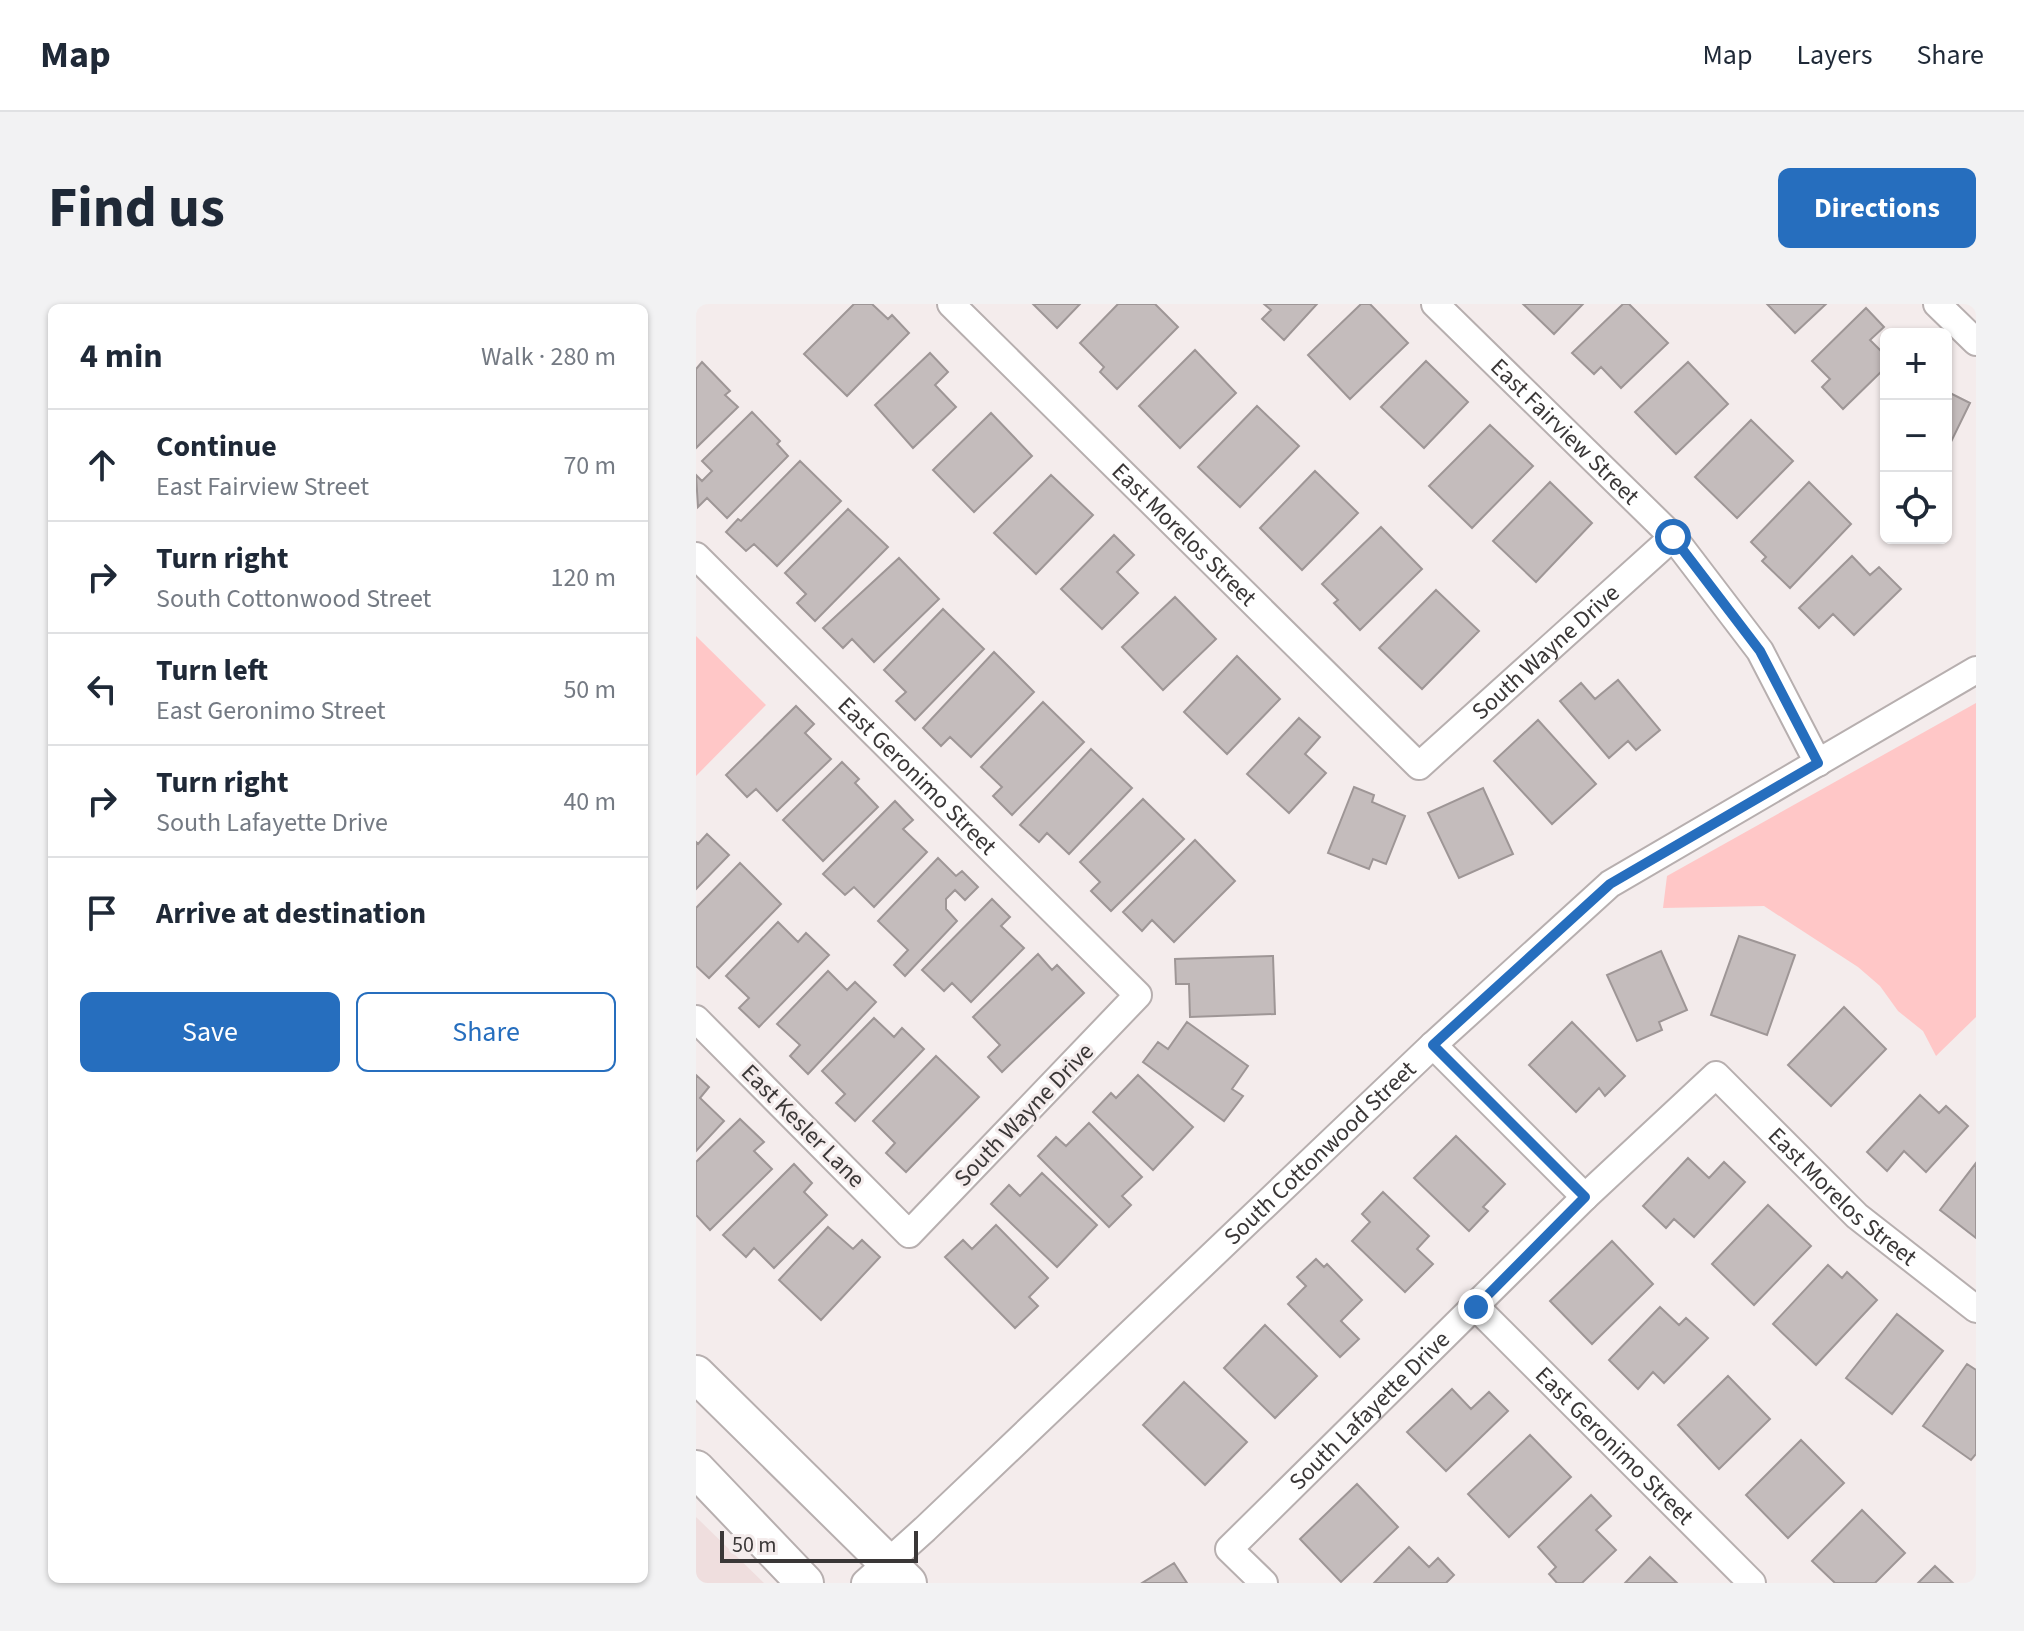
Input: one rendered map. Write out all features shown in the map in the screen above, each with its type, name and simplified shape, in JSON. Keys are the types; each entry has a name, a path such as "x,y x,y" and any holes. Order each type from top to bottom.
{"main road":[{"path":"696,1374 887,1577"},
{"path":"696,1469 805,1583"}],"street":[{"name":"East Morelos Street","path":"951,304 1419,766"},
{"name":"East Fairview Street","path":"1435,304 1673,537 1760,651 1818,763"},
{"path":"1937,304 1976,342"},
{"name":"South Wayne Drive","path":"1419,766 1673,537"},
{"name":"East Geronimo Street","path":"696,556 1138,995"},
{"name":"South Cottonwood Street","path":"887,1577 1433,1045 1610,884 1976,670"},
{"name":"South Wayne Drive","path":"909,1234 1138,995"},
{"name":"East Kesler Lane","path":"696,1019 909,1234"},
{"path":"1433,1045 1585,1197"},
{"name":"East Morelos Street","path":"1716,1075 1857,1216 1976,1309"},
{"name":"South Lafayette Drive","path":"1264,1583 1229,1549 1585,1197 1716,1075"},
{"name":"East Geronimo Street","path":"1476,1307 1752,1583"}],"shaded area":[{"path":"696,636 766,705 696,776"},
{"path":"1976,703 1976,1017 1936,1056 1923,1031 1898,1011 1880,986 1858,967 1764,906 1663,908 1667,876"},
{"path":"696,1517 764,1583 696,1583"}],"building":[{"path":"854,304 872,304 888,319 892,315 909,333 847,396 804,354"},
{"path":"1033,304 1080,304 1057,328"},
{"path":"1118,304 1155,304 1178,327 1117,389 1100,372 1104,367 1080,343"},
{"path":"1264,304 1317,304 1284,340 1262,319 1271,310"},
{"path":"1361,304 1370,304 1408,343 1350,399 1308,355"},
{"path":"1523,304 1583,304 1554,334"},
{"path":"1623,304 1629,304 1668,343 1621,388 1601,367 1594,374 1572,353"},
{"path":"1767,304 1826,304 1795,333"},
{"path":"1866,308 1884,327 1870,340 1880,350 1880,373 1843,409 1822,387 1830,379 1812,361"},
{"path":"1195,350 1236,393 1180,448 1139,406"},
{"path":"930,353 948,372 935,385 956,407 913,448 875,405"},
{"path":"1426,361 1468,402 1424,448 1381,407"},
{"path":"702,362 730,391 725,395 738,407 696,448 696,369"},
{"path":"1688,362 1728,404 1676,454 1635,412"},
{"path":"1952,394 1970,403 1952,440"},
{"path":"1257,406 1299,446 1240,507 1198,467"},
{"path":"752,412 780,441 777,444 788,456 727,518 707,498 698,507 696,475 702,481 712,471 702,461"},
{"path":"991,413 1032,456 974,512 933,470"},
{"path":"1751,420 1793,461 1737,518 1695,477"},
{"path":"1490,425 1533,466 1472,528 1429,486"},
{"path":"800,461 841,501 777,566 754,544 746,551 726,532 738,519 741,521"},
{"path":"1315,471 1358,513 1302,570 1260,528"},
{"path":"1051,475 1093,515 1036,574 994,533"},
{"path":"1550,482 1592,523 1536,582 1493,541"},
{"path":"1809,482 1851,524 1790,588 1762,561 1766,557 1751,542"},
{"path":"848,509 888,547 815,621 797,603 806,594 785,573"},
{"path":"1381,527 1422,569 1360,630 1334,603 1338,600 1322,584"},
{"path":"1114,535 1134,555 1117,572 1138,593 1102,629 1061,589"},
{"path":"1852,556 1870,575 1879,567 1901,589 1854,635 1833,614 1819,628 1799,608"},
{"path":"899,558 939,599 874,662 852,639 843,648 823,628"},
{"path":"1436,590 1479,631 1422,689 1379,648"},
{"path":"1175,597 1216,639 1163,690 1122,647"},
{"path":"943,609 984,649 915,720 896,701 906,692 884,670"},
{"path":"994,652 1034,692 971,757 950,737 941,746 923,728"},
{"path":"1237,656 1280,699 1227,754 1184,712"},
{"path":"1618,680 1660,730 1636,750 1628,741 1609,758 1560,701 1581,683 1595,699"},
{"path":"1043,702 1084,742 1012,815 993,796 1002,787 981,767"},
{"path":"796,706 814,724 805,733 831,759 777,811 756,789 747,797 726,775"},
{"path":"1299,718 1320,737 1305,754 1326,773 1289,813 1247,774"},
{"path":"1538,720 1596,784 1552,824 1494,761"},
{"path":"1091,749 1132,788 1069,854 1047,833 1039,842 1020,825"},
{"path":"842,762 859,779 855,783 878,807 823,861 783,820"},
{"path":"1354,787 1374,795 1372,802 1405,816 1386,864 1373,859 1369,869 1328,853"},
{"path":"1483,788 1513,854 1459,878 1428,813"},
{"path":"1143,799 1184,839 1111,911 1091,891 1100,882 1080,862"},
{"path":"895,801 913,820 903,829 927,852 874,907 854,887 845,895 823,874"},
{"path":"707,834 729,855 696,889 696,842 698,844"},
{"path":"1195,840 1235,881 1174,942 1152,920 1142,931 1123,912"},
{"path":"938,858 956,876 962,871 978,887 965,900 955,890 946,899 946,909 957,921 905,976 894,965 908,950 878,921"},
{"path":"740,863 781,904 709,978 696,966 696,908"},
{"path":"992,899 1010,917 1001,926 1024,948 971,1002 952,983 944,991 922,970"},
{"path":"778,922 798,942 806,933 829,955 759,1027 739,1008 749,998 726,976"},
{"path":"1739,936 1795,955 1767,1035 1711,1015"},
{"path":"1661,951 1687,1010 1659,1022 1662,1030 1637,1041 1607,975"},
{"path":"1038,954 1052,970 1057,965 1084,993 1002,1072 988,1057 1000,1045 973,1017"},
{"path":"1273,956 1275,1014 1190,1017 1189,984 1176,984 1175,959"},
{"path":"828,971 847,990 855,982 876,1002 808,1074 790,1056 800,1045 777,1024"},
{"path":"1844,1007 1886,1049 1831,1106 1788,1065"},
{"path":"874,1018 894,1037 902,1028 924,1049 855,1121 836,1103 845,1094 822,1071"},
{"path":"1187,1022 1248,1066 1232,1089 1243,1096 1224,1121 1143,1062 1158,1042 1168,1049"},
{"path":"1572,1022 1625,1076 1605,1096 1599,1088 1576,1112 1529,1065"},
{"path":"936,1056 979,1097 906,1172 886,1153 895,1143 873,1121"},
{"path":"696,1075 709,1087 700,1098 724,1121 696,1151"},
{"path":"1138,1075 1193,1127 1153,1170 1093,1112 1111,1093 1116,1098"},
{"path":"1920,1095 1939,1113 1946,1106 1968,1126 1926,1172 1904,1151 1887,1171 1867,1152"},
{"path":"740,1119 764,1142 754,1151 772,1169 710,1230 696,1215 696,1162"},
{"path":"1089,1123 1142,1177 1122,1196 1131,1205 1109,1227 1038,1156 1056,1137 1066,1146"},
{"path":"1456,1136 1505,1184 1483,1207 1488,1211 1469,1231 1414,1178"},
{"path":"1688,1158 1709,1178 1724,1162 1745,1182 1694,1237 1674,1219 1666,1228 1643,1206"},
{"path":"1976,1163 1976,1238 1940,1210"},
{"path":"794,1164 812,1183 804,1192 827,1215 774,1268 754,1248 746,1257 723,1235"},
{"path":"1042,1173 1097,1225 1057,1267 991,1204 1009,1185 1020,1196"},
{"path":"1383,1192 1429,1236 1417,1249 1433,1264 1405,1292 1352,1241 1370,1222 1362,1214"},
{"path":"1768,1205 1811,1246 1754,1305 1712,1264"},
{"path":"996,1225 1048,1278 1029,1297 1038,1306 1015,1328 945,1257 963,1240 972,1249"},
{"path":"828,1227 853,1249 862,1240 880,1257 821,1320 779,1280"},
{"path":"1612,1241 1653,1284 1592,1344 1550,1301"},
{"path":"1316,1259 1324,1267 1327,1264 1362,1300 1341,1321 1359,1339 1340,1357 1288,1304 1306,1286 1297,1277"},
{"path":"1828,1265 1842,1278 1847,1272 1877,1300 1816,1365 1773,1324"},
{"path":"1660,1307 1679,1325 1686,1318 1708,1338 1664,1383 1653,1372 1638,1389 1609,1360"},
{"path":"1897,1314 1943,1351 1892,1414 1846,1378"},
{"path":"1265,1325 1317,1376 1275,1418 1224,1368"},
{"path":"1967,1364 1976,1370 1976,1454 1971,1460 1923,1426"},
{"path":"1728,1376 1770,1419 1719,1469 1678,1425"},
{"path":"1184,1382 1247,1442 1205,1485 1143,1425"},
{"path":"1452,1389 1471,1409 1489,1392 1508,1411 1446,1471 1407,1432"},
{"path":"1530,1435 1571,1477 1509,1537 1468,1494"},
{"path":"1801,1440 1844,1483 1788,1538 1746,1495"},
{"path":"1357,1484 1398,1527 1341,1582 1300,1539"},
{"path":"1591,1495 1611,1516 1596,1530 1616,1550 1582,1583 1557,1583 1549,1574 1556,1567 1538,1547"},
{"path":"1862,1510 1905,1553 1875,1583 1835,1583 1812,1561"},
{"path":"1409,1547 1429,1567 1438,1558 1454,1575 1446,1583 1374,1583"},
{"path":"1650,1557 1677,1583 1625,1583"},
{"path":"1174,1563 1187,1583 1142,1583"},
{"path":"1935,1566 1953,1583 1918,1583"}],"route":[{"path":"1476,1307 1585,1197 1433,1045 1610,884 1818,763 1760,651 1673,537"}]}
